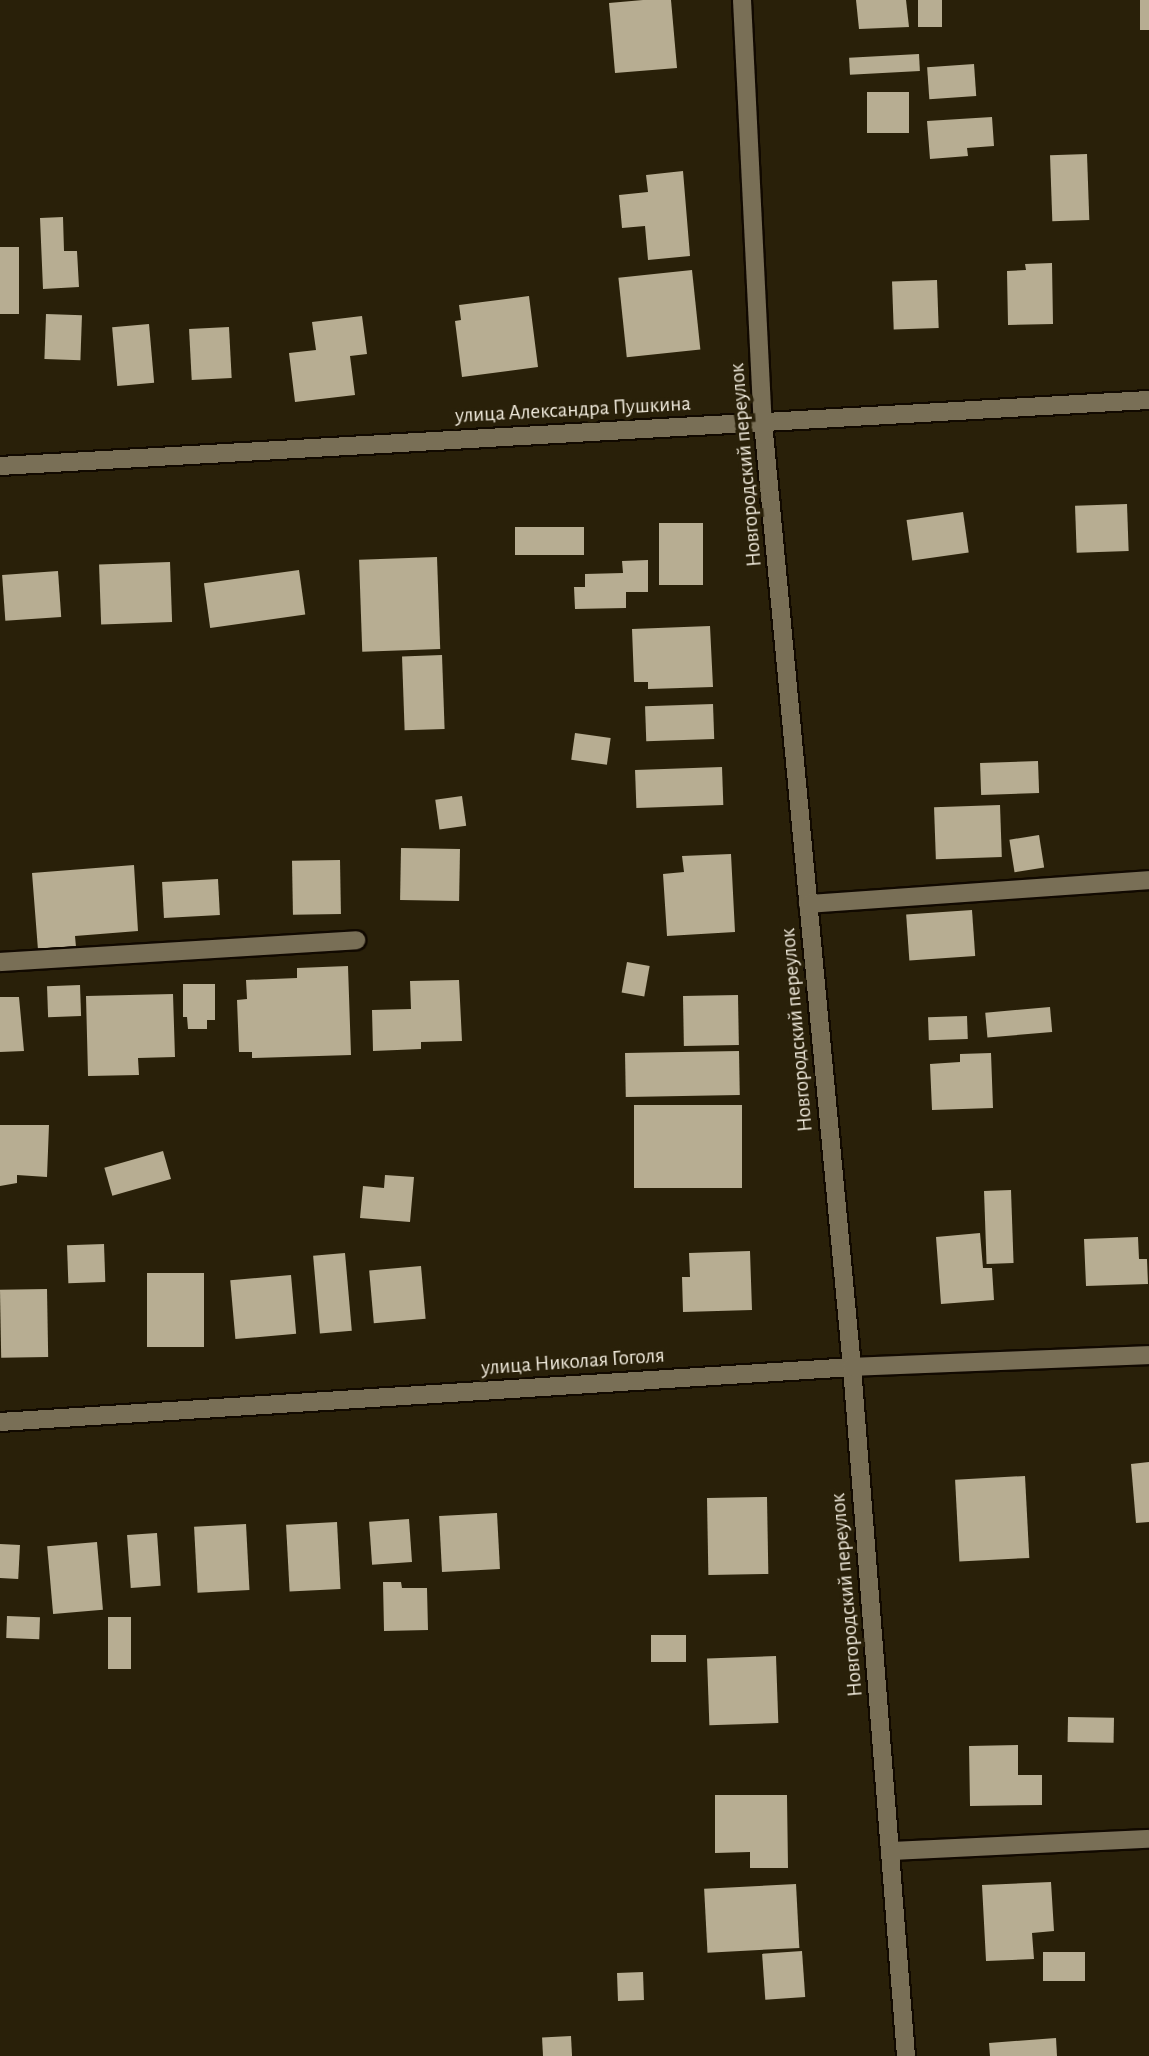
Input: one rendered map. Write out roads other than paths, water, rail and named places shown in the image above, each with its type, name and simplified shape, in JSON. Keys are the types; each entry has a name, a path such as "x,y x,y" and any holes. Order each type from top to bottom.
{"street":[{"name":"Новгородский переулок","path":"743,0 763,422 852,1367 906,2056"},
{"name":"улица Александра Пушкина","path":"0,466 1149,400"},
{"path":"808,904 1149,880"},
{"path":"0,962 356,940"},
{"name":"улица Николая Гоголя","path":"0,1422 852,1367 1149,1355"},
{"path":"890,1852 1149,1839"}]}
